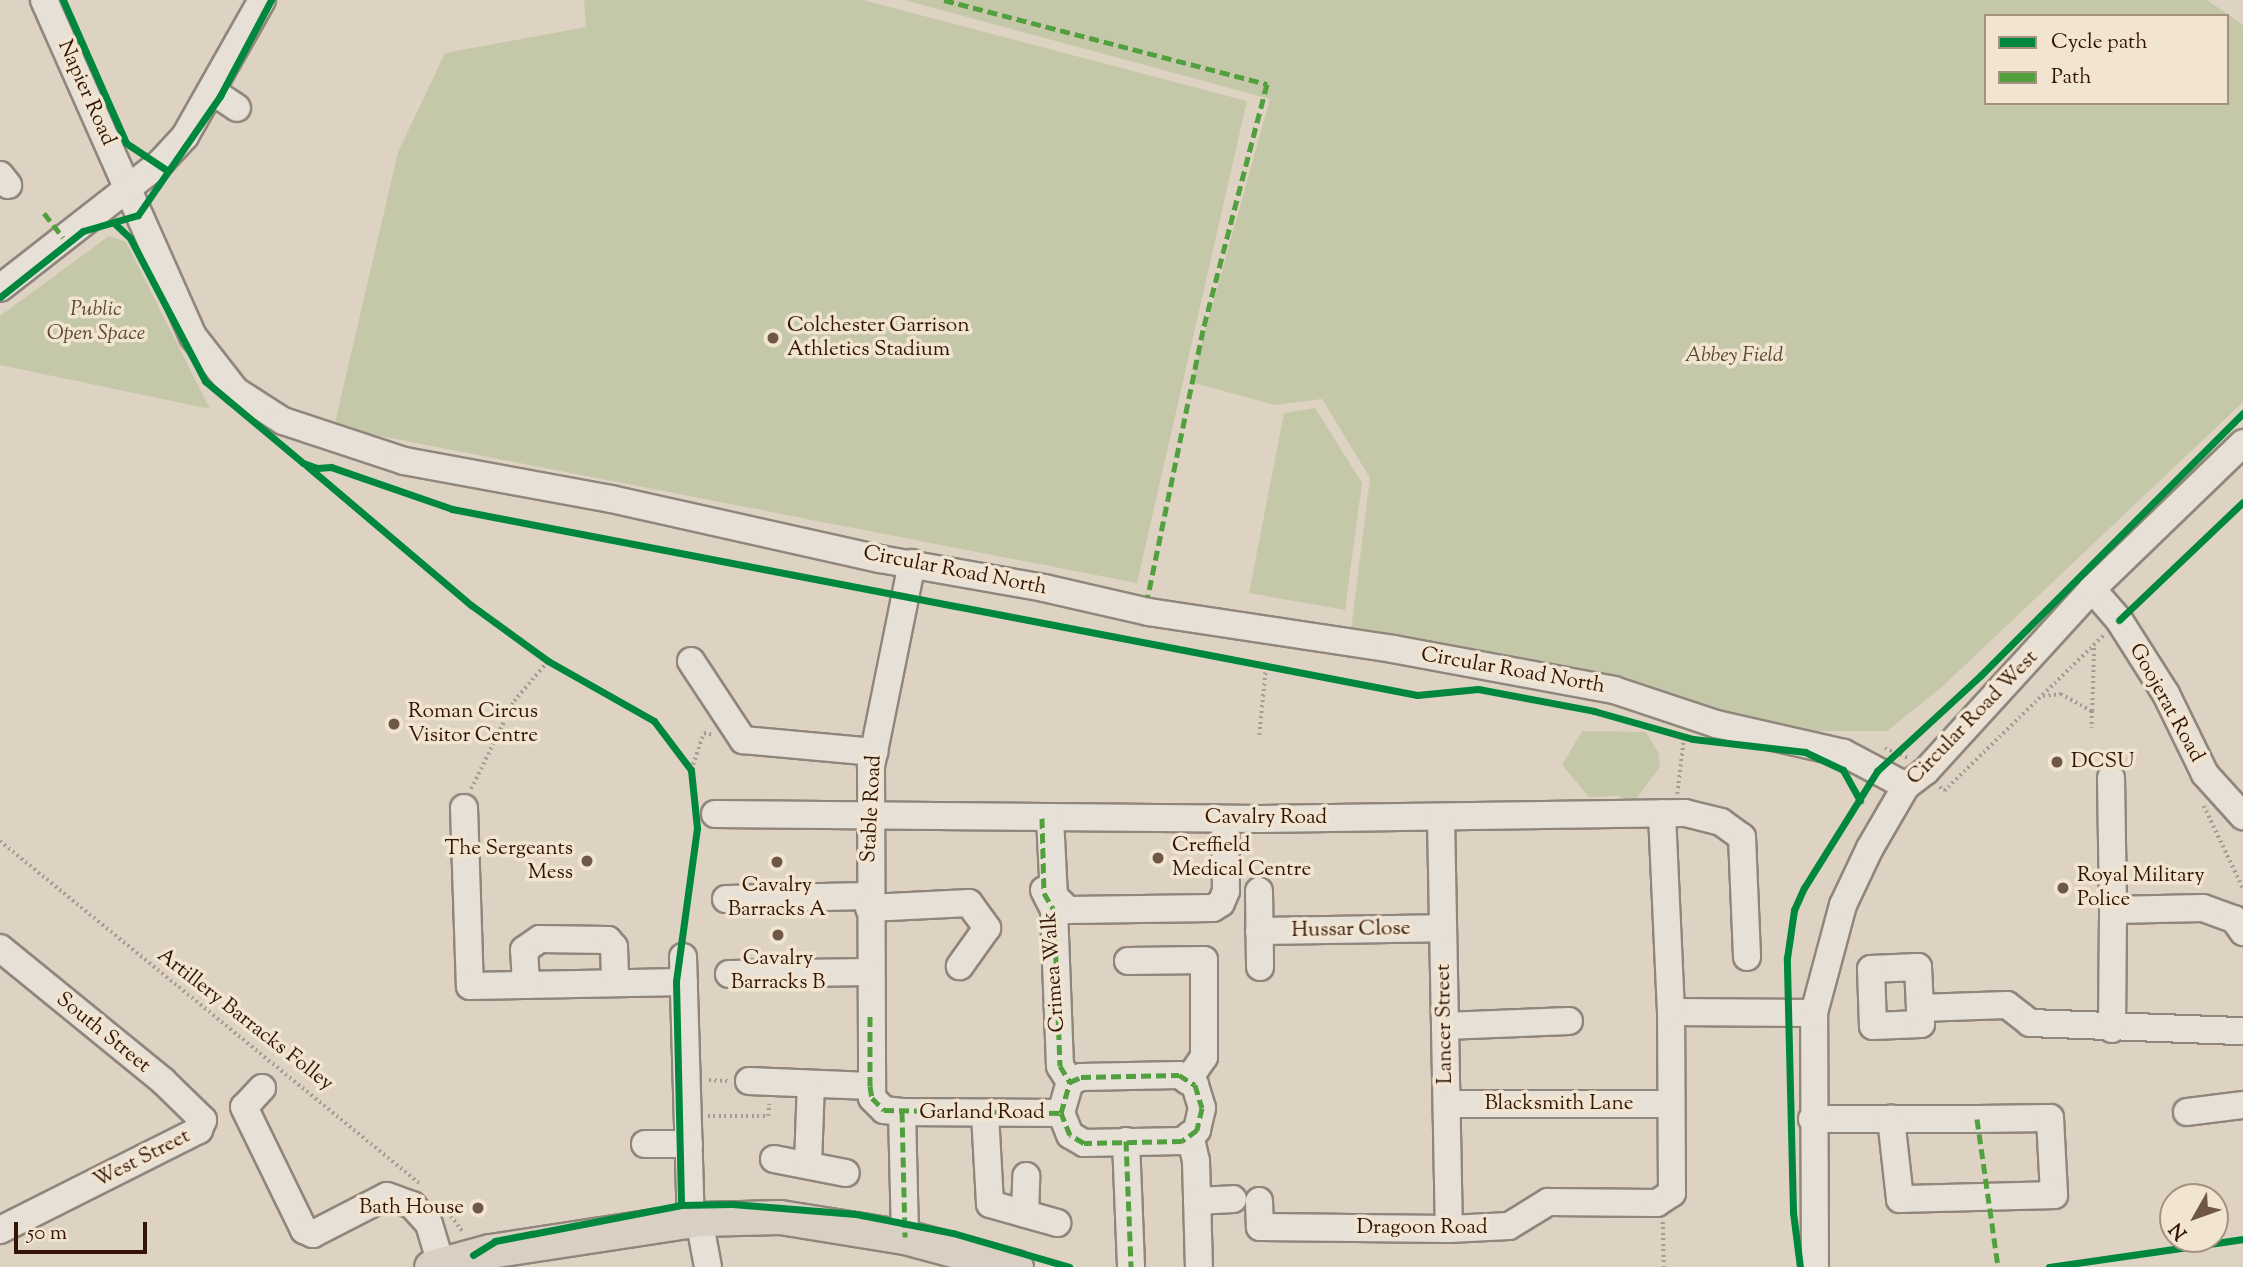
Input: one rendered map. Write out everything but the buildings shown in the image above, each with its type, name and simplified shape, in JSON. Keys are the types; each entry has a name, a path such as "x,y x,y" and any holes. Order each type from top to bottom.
{"main road":[{"path":"436,1266 490,1251 695,1219 780,1217 905,1237 946,1258 1016,1267"}],"street":[{"name":"Napier Road","path":"44,0 125,187"},
{"path":"0,288 125,187 161,162 185,136 262,0"},
{"path":"212,92 237,108"},
{"name":"Circular Road North","path":"125,187 193,336 216,371 236,391 283,421 404,461 611,499 1150,612 1393,649 1614,690 1716,724 1876,759 1916,778"},
{"name":"Circular Road West","path":"1815,1267 1812,1119 1814,1013 1843,905 1916,778 2091,589 2243,443"},
{"name":"Stable Road","path":"870,1086 870,815 874,752 912,563"},
{"name":"Goojerat Road","path":"2091,589 2119,620 2166,694 2206,774 2243,816"},
{"path":"691,661 743,740 874,752"},
{"path":"2111,778 2112,1029"},
{"path":"464,808 470,986 615,983 683,970 689,1144 695,1219 708,1267"},
{"path":"1663,1199 1672,1193 1674,813"},
{"name":"Cavalry Road","path":"715,814 1046,818 1441,818 1674,813 1721,822 1742,837 1746,957"},
{"path":"1046,818 1054,896 1068,910 1213,908 1221,903 1226,891 1226,818"},
{"name":"Crimea Walk","path":"1046,818 1044,893 1054,910 1060,1066 1070,1082"},
{"name":"Lancer Street","path":"1441,818 1449,1229"},
{"path":"1259,891 1260,967"},
{"path":"726,898 969,903 987,928 960,966"},
{"path":"2113,910 2203,908 2234,919 2243,932"},
{"name":"Hussar Close","path":"1259,931 1443,928"},
{"path":"526,985 527,946 535,940 602,938 612,943 615,983"},
{"name":"South Street","path":"0,948 163,1081 203,1120"},
{"path":"1128,961 1204,960 1205,1057 1187,1080 1195,1085 1202,1108 1197,1130 1190,1135 1197,1201 1199,1267"},
{"path":"729,974 869,972"},
{"path":"1920,1008 2007,1005 2030,1023 2112,1029 2243,1031"},
{"path":"1671,1012 1814,1013"},
{"path":"1445,1026 1569,1021"},
{"name":"Garland Road","path":"1187,1080 1179,1075 1081,1077 1070,1082 1061,1113 1070,1135 1084,1143 1182,1141 1190,1135"},
{"path":"759,1081 870,1086"},
{"path":"808,1164 811,1084"},
{"name":"Garland Road","path":"870,1086 872,1098 884,1110 985,1114 1061,1113"},
{"path":"262,1088 244,1107 304,1230 313,1234 387,1196 412,1205 429,1224 436,1266"},
{"name":"Blacksmith Lane","path":"1447,1104 1671,1104"},
{"path":"2187,1112 2243,1105"},
{"name":"Garland Road","path":"902,1112 905,1237"},
{"path":"985,1114 990,1204 1057,1223"},
{"path":"1812,1119 2050,1118 2054,1195 1900,1199 1891,1119"},
{"name":"West Street","path":"0,1230 200,1130 203,1120"},
{"path":"1126,1142 1131,1267"},
{"path":"645,1144 689,1144"},
{"path":"774,1159 846,1173"},
{"path":"1024,1214 1026,1177"},
{"name":"Dragoon Road","path":"1197,1201 1246,1200 1260,1227 1449,1229 1509,1226 1548,1202 1657,1203 1663,1199"}],"path":[{"path":"1899,751 1916,778 1944,791 2119,620"},
{"path":"2092,728 2094,645"},
{"path":"537,653 559,667"},
{"path":"464,808 513,701 548,661"},
{"path":"1253,663 1270,666 1259,734"},
{"path":"2038,699 2062,694 2092,710"},
{"path":"1672,732 1693,739"},
{"path":"691,770 704,733 743,740"},
{"path":"1674,813 1684,736"},
{"path":"1876,759 1899,751 1909,742"},
{"path":"1876,759 1899,751"},
{"path":"686,761 693,780"},
{"path":"2220,791 2202,809 2243,888"},
{"path":"687,1080 759,1081 768,1116 688,1116"},
{"path":"1663,1199 1664,1267"},
{"path":"449,1214 463,1231"}],"green space":[{"name":"Colchester Garrison Athletics Stadium","path":"584,0 863,0 1247,101 1137,583 334,427 398,152 445,53 586,27"},
{"name":"Abbey Field","path":"904,0 2207,0 2227,14 1984,14 1984,105 2229,105 2229,15 2243,25 2243,402 1943,686 1887,731 1747,731 1349,646 1370,478 1322,399 1275,405 1191,382 1270,99"},
{"name":"Public Open Space","path":"109,236 126,242 210,409 0,365 0,316"},
{"path":"1315,408 1362,483 1345,610 1249,593 1284,413"},
{"path":"1582,731 1646,732 1659,754 1660,767 1633,803 1618,796 1589,797 1562,765"}],"marked path":[{"path":"944,0 1267,84 1203,330 1148,596"},
{"path":"44,213 63,237"},
{"path":"1042,818 1044,893 1054,910 1060,1066 1070,1082"},
{"path":"870,1016 870,1086 872,1098 884,1110 1061,1113 1070,1082 1081,1077 1179,1075 1195,1085 1202,1108 1197,1130 1182,1141 1084,1143 1070,1135 1061,1113"},
{"path":"902,1112 905,1237"},
{"path":"1977,1119 1998,1267"},
{"path":"1126,1141 1131,1267"}],"cycle path":[{"path":"63,0 126,143 168,171"},
{"path":"0,297 83,231 138,215 220,96 271,0"},
{"path":"114,223 130,238 205,381 303,463 317,468 331,467 452,509 1417,695 1478,689 1594,711 1693,739 1805,752 1843,770 1860,801"},
{"path":"1800,1267 1793,1212 1787,958 1794,910 1804,888 1877,771 1981,675 2243,413"},
{"path":"307,466 471,605 548,661 654,721 691,770 697,828 676,982 681,1205"},
{"path":"2119,620 2243,502"},
{"path":"473,1255 495,1241 681,1205 732,1204 856,1214 953,1233 1069,1267"},
{"path":"2049,1267 2243,1239"}],"place":[{"name":"Colchester Garrison Athletics Stadium","path":"773,338"},
{"name":"Roman Circus Visitor Centre","path":"394,724"},
{"name":"DCSU","path":"2057,762"},
{"name":"Creffield Medical Centre","path":"1158,858"},
{"name":"The Sergeants Mess","path":"587,861"},
{"name":"Cavalry Barracks A","path":"777,862"},
{"name":"Royal Military Police","path":"2063,888"},
{"name":"Cavalry Barracks B","path":"778,935"},
{"name":"Bath House","path":"478,1208"}]}
